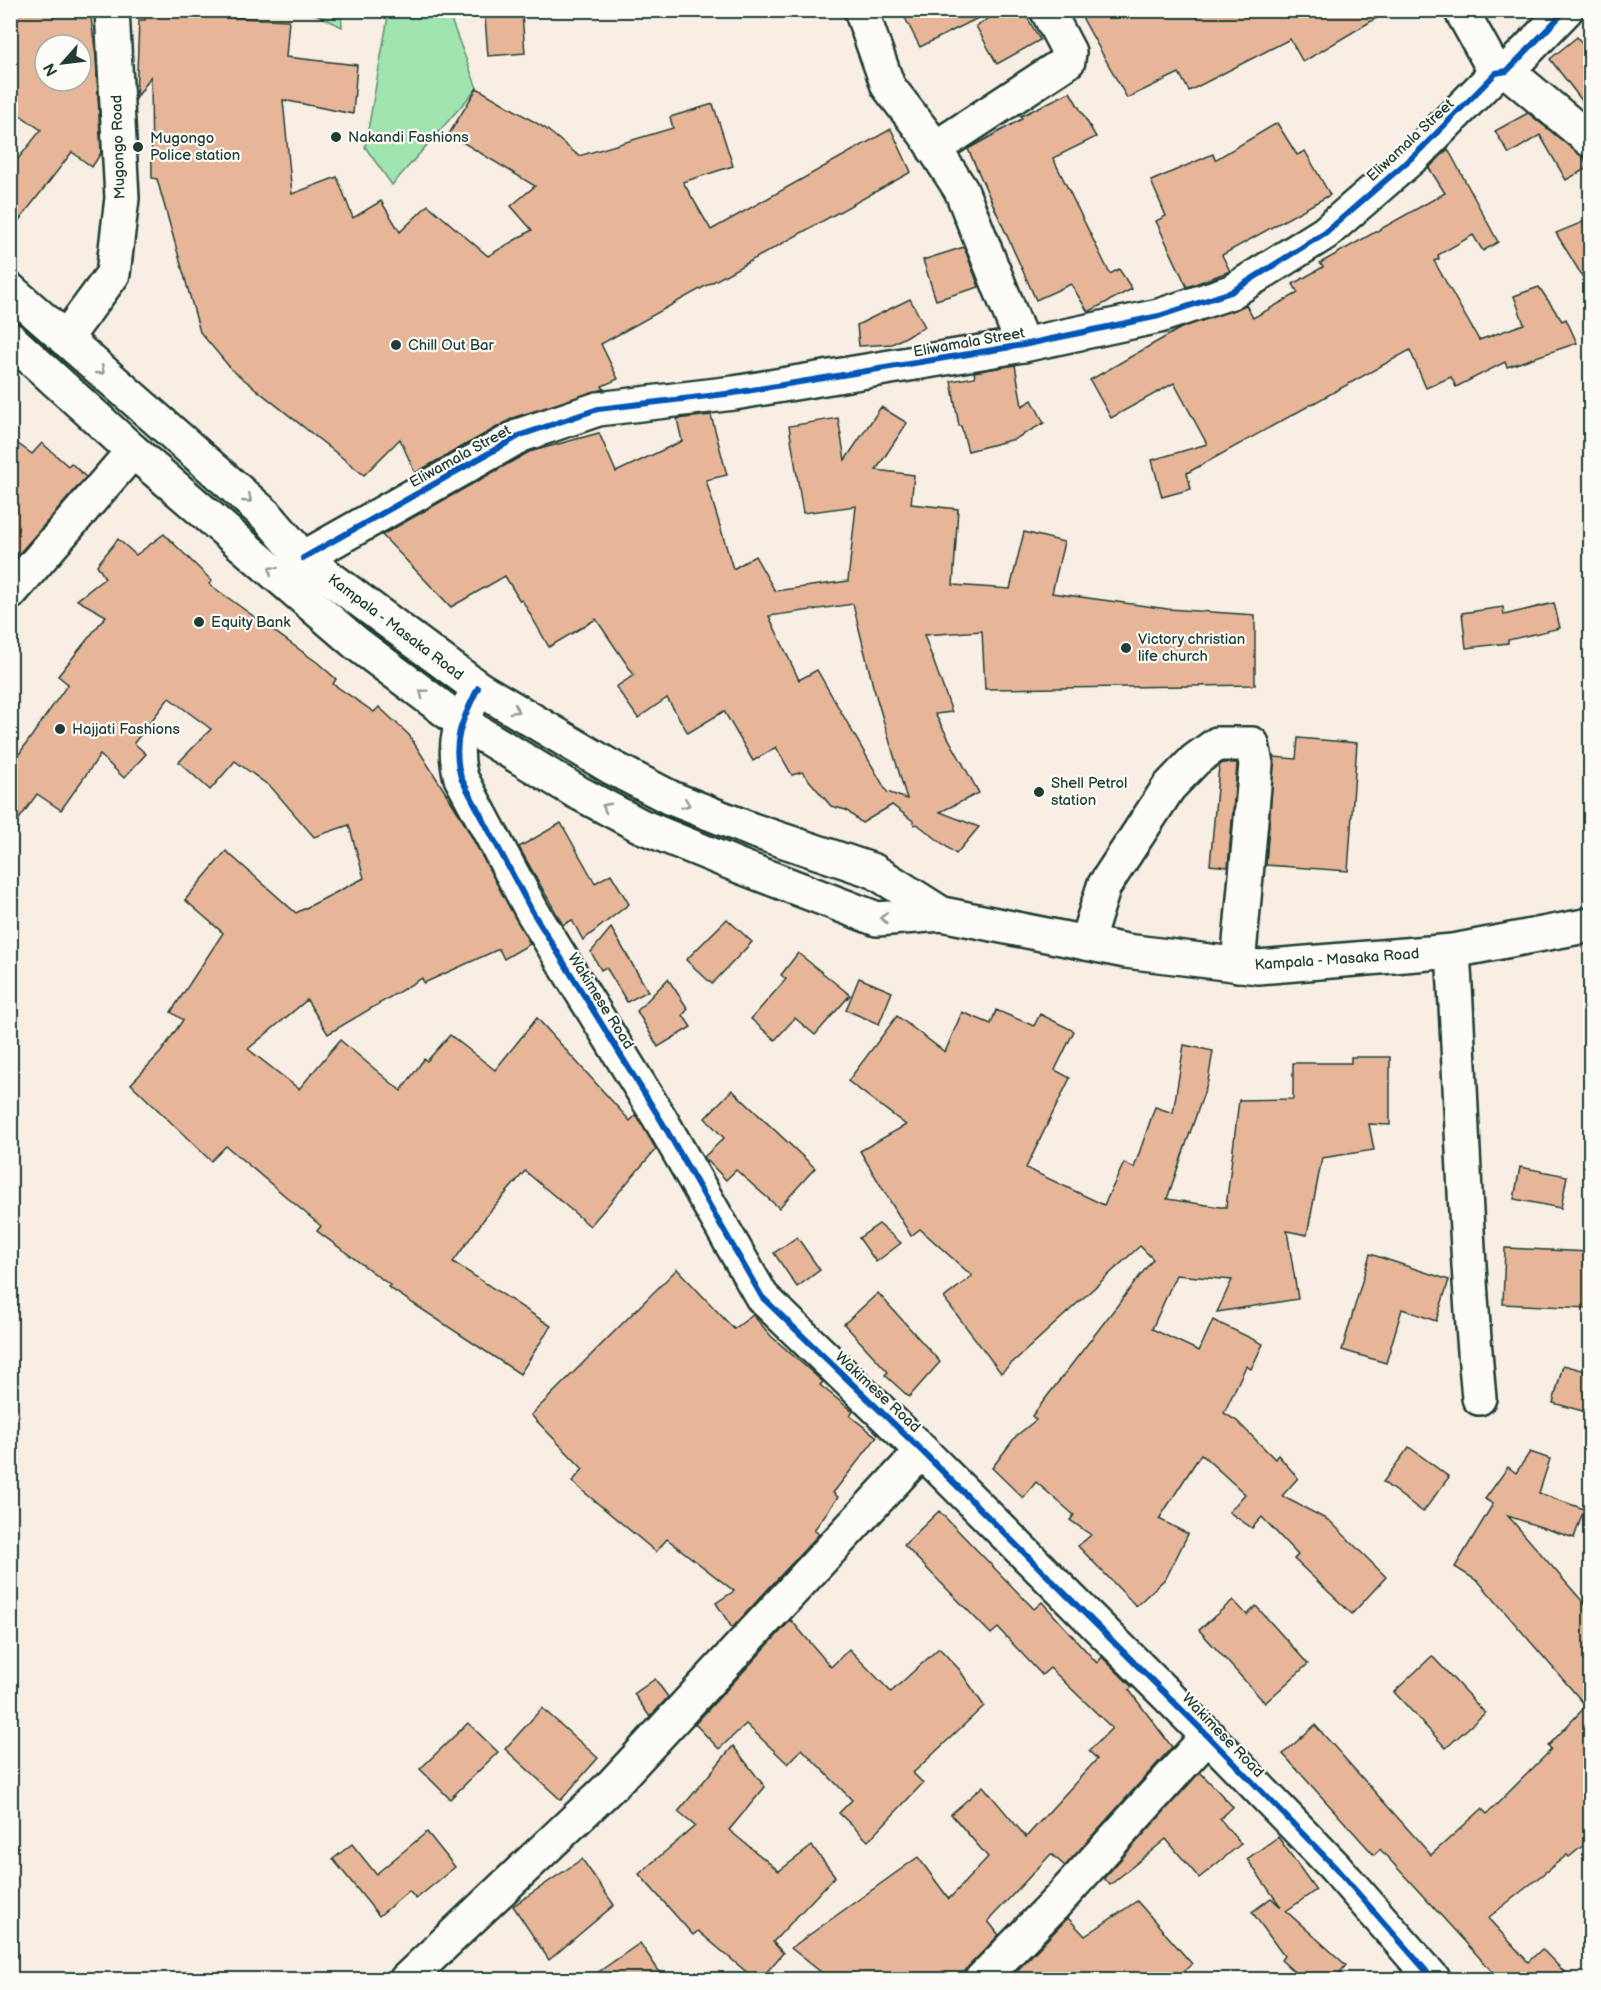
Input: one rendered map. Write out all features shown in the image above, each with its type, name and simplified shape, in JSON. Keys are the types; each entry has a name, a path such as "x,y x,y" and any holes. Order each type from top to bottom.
{"main road":[{"name":"Mugongo Road","path":"65,339 113,274 122,198 112,10"},
{"path":"861,10 888,86 961,190 1023,345"},
{"path":"934,149 1068,61 1069,52 1047,10"},
{"path":"1461,10 1501,72 1590,140"},
{"name":"Eliwamala Street","path":"303,558 521,435 598,409 734,393 1023,345 1159,316 1231,292 1325,233 1416,154 1566,10"},
{"name":"Kampala - Masaka Road","path":"10,290 268,517 303,558 478,688 611,767 671,798 752,830 874,871 942,914"},
{"name":"Kampala - Masaka Road","path":"10,339 133,451 356,643 461,722 577,792 641,826 877,919 942,914 1126,951 1258,967 1453,951 1590,925"},
{"path":"10,593 133,451"},
{"name":"Wakimese Road","path":"478,688 461,722 456,758 461,778 480,818 532,911 662,1122 762,1296 922,1451 1208,1736 1334,1866 1434,1980"},
{"path":"1086,943 1104,886 1168,787 1195,760 1217,744 1252,744 1256,764 1238,964"},
{"path":"1453,951 1461,1085 1468,1282 1479,1398"},
{"path":"406,1980 614,1784 922,1451"},
{"path":"981,1980 1055,1904 1208,1736"}],"green space":[{"path":"309,11 341,11 342,27"},
{"path":"389,11 414,11 450,17 477,88 392,185 365,147"}],"building":[{"path":"10,10 90,10 93,33 33,33 33,93 93,93 93,34 101,153 92,167 72,152 10,232 10,169 41,130 10,108"},
{"path":"145,10 190,10 189,16 289,20 286,57 357,65 353,114 283,100 292,194 337,177 353,218 381,201 400,232 428,205 488,256 532,230 511,206 535,186 449,134 477,88 545,128 579,156 673,128 670,117 713,104 733,166 683,182 711,230 891,129 911,172 601,344 618,379 602,386 604,389 515,417 415,473 400,439 364,475 232,370 200,332 157,179 152,178 151,76 136,99 139,20 145,20"},
{"path":"901,10 994,10 920,47"},
{"path":"1002,10 1023,10 1040,40 997,64 976,26"},
{"path":"1078,10 1390,10 1303,62 1290,39 1189,91 1179,73 1127,98"},
{"path":"522,14 525,53 488,56 485,18"},
{"path":"1577,37 1590,54 1590,111 1550,59"},
{"path":"1070,92 1096,137 1053,158 1110,274 1119,269 1132,289 1088,312 1071,284 1036,300 968,149 1022,119 1021,116"},
{"path":"1528,113 1583,157 1589,167 1566,180 1540,135 1509,154 1495,131"},
{"path":"1277,123 1297,155 1305,151 1330,195 1222,255 1230,271 1187,287 1156,221 1166,216 1151,181 1213,154 1215,160"},
{"path":"1448,149 1498,242 1483,251 1473,235 1438,255 1439,259 1434,261 1479,340 1524,324 1514,296 1539,287 1562,321 1566,319 1577,343 1507,367 1505,362 1456,387 1451,377 1426,388 1410,350 1187,473 1191,489 1162,497 1152,460 1207,444 1174,383 1111,418 1090,380 1181,328 1246,305 1253,318 1298,293 1293,284 1323,267 1320,263 1445,193 1429,168"},
{"path":"1590,219 1590,289 1556,233"},
{"path":"964,247 979,287 936,300 923,260"},
{"path":"910,299 925,327 892,344 859,346 857,325"},
{"path":"1015,365 1022,406 1032,400 1044,423 1015,439 968,451 961,426 959,426 951,381 975,377 974,372"},
{"path":"881,407 907,423 876,470 914,475 911,504 958,509 953,585 1010,589 1024,532 1064,542 1052,593 1168,609 1255,615 1255,685 985,689 982,631 924,635 952,712 935,714 979,793 940,812 979,827 956,854 917,824 914,825 913,821 892,805 862,823 846,810 831,806 802,772 792,775 776,747 753,761 724,711 688,733 667,698 638,718 616,687 634,675 596,619 549,647 522,600 520,601 505,576 451,607 382,535 529,452 599,433 616,472 682,441 677,419 711,415 727,475 706,480 733,569 755,556 775,591 848,581 856,506 803,513 789,426 838,418 845,460","holes":["853,604 873,686 907,799 887,792 817,670 799,680 769,616"]},
{"path":"10,438 32,454 42,443 68,466 71,463 86,477 10,564"},
{"path":"164,534 212,581 209,584 318,663 336,679 333,684 374,712 379,707 409,735 459,814 530,944 504,959 499,949 424,983 422,978 328,1034 307,1000 248,1049 299,1089 340,1040 401,1091 424,1059 427,1061 450,1035 495,1070 537,1018 630,1121 636,1115 656,1149 590,1226 525,1171 487,1215 453,1262 551,1326 520,1374 388,1287 390,1285 317,1231 321,1226 226,1146 211,1161 131,1084 161,1052 183,1020 171,1012 223,933 185,900 226,851 296,913 364,878 349,825 314,837 272,788 235,761 210,790 179,762 211,729 169,698 134,743 146,754 124,778 100,755 61,810 37,794 10,832 10,767 68,684 58,676 106,616 77,600 105,578 97,565 118,539 136,555"},
{"path":"1554,603 1560,628 1508,640 1508,643 1466,648 1462,613 1503,607 1504,615"},
{"path":"1298,738 1357,743 1348,871 1266,865 1274,757 1296,759"},
{"path":"1223,763 1237,763 1228,867 1210,865 1219,766"},
{"path":"561,823 595,883 611,874 629,904 583,940 572,920 563,925 519,847"},
{"path":"727,919 752,942 712,984 686,960"},
{"path":"611,928 648,991 627,1002 606,967 601,970 591,952"},
{"path":"798,953 850,995 815,1035 795,1018 775,1040 751,1019 786,979 781,975"},
{"path":"859,978 892,992 879,1024 846,1010"},
{"path":"668,979 688,1009 683,1015 691,1027 658,1047 637,1011"},
{"path":"996,1010 1034,1026 1040,1014 1074,1031 1055,1070 1070,1078 1026,1168 1104,1205 1124,1163 1134,1168 1155,1107 1173,1113 1184,1045 1213,1051 1208,1081 1167,1199 1220,1207 1226,1207 1239,1100 1293,1099 1293,1063 1351,1063 1351,1057 1390,1057 1390,1125 1369,1124 1374,1150 1322,1158 1307,1235 1287,1231 1298,1299 1217,1312 1232,1280 1176,1275 1152,1329 1199,1351 1213,1320 1263,1344 1251,1369 1246,1366 1224,1413 1237,1421 1275,1459 1278,1455 1298,1478 1282,1496 1330,1521 1386,1577 1352,1614 1294,1559 1298,1555 1262,1517 1252,1528 1229,1512 1245,1494 1201,1454 1159,1519 1188,1534 1166,1578 1136,1606 1078,1546 1091,1535 1070,1520 1074,1515 1036,1482 1023,1498 992,1468 1016,1436 1036,1420 1032,1416 1153,1259 1140,1246 1001,1373 944,1298 972,1276 920,1229 911,1236 860,1151 906,1125 848,1081 897,1016 945,1052 962,1012 991,1024"},
{"path":"732,1090 815,1168 779,1208 736,1170 726,1180 704,1157 724,1138 705,1118"},
{"path":"1520,1167 1567,1176 1561,1208 1514,1199"},
{"path":"879,1224 901,1243 876,1262 859,1238"},
{"path":"797,1237 820,1270 797,1287 774,1253"},
{"path":"1505,1248 1590,1252 1590,1308 1503,1304"},
{"path":"1370,1254 1449,1280 1436,1321 1402,1309 1386,1363 1342,1350"},
{"path":"677,1269 734,1329 753,1315 771,1336 823,1382 820,1385 853,1412 850,1416 877,1437 833,1493 838,1497 814,1530 819,1534 732,1628 716,1603 734,1591 667,1539 656,1552 572,1482 583,1469 531,1415"},
{"path":"878,1293 940,1362 909,1397 885,1375 888,1372 844,1324"},
{"path":"1563,1365 1590,1372 1590,1413 1553,1403"},
{"path":"1409,1447 1449,1477 1423,1512 1383,1482"},
{"path":"1530,1452 1550,1459 1539,1493 1584,1509 1574,1538 1508,1516 1590,1610 1590,1840 1569,1857 1567,1855 1488,1918 1528,1962 1542,1949 1572,1980 1500,1980 1380,1849 1374,1855 1283,1754 1315,1725 1431,1855 1482,1809 1487,1814 1551,1750 1548,1746 1586,1706 1479,1582 1455,1567 1493,1504 1485,1499 1508,1467 1516,1473"},
{"path":"939,1511 1034,1609 1042,1602 1097,1663 1102,1657 1132,1687 1129,1690 1172,1747 1065,1866 1051,1854 988,1921 999,1935 968,1967 963,1980 831,1980 791,1948 918,1857 949,1899 988,1857 951,1814 983,1786 1026,1837 1097,1759 1089,1751 1112,1728 1050,1668 1042,1675 998,1628 991,1634 904,1545"},
{"path":"1233,1600 1247,1615 1256,1606 1308,1664 1265,1703 1199,1630"},
{"path":"791,1620 831,1667 849,1649 891,1692 939,1648 959,1669 984,1706 913,1773 923,1783 868,1841 839,1813 852,1800 802,1749 788,1764 746,1724 719,1749 695,1724"},
{"path":"1432,1656 1485,1713 1446,1748 1394,1692"},
{"path":"655,1679 668,1697 650,1717 634,1694"},
{"path":"542,1708 598,1758 561,1800 505,1749"},
{"path":"468,1723 498,1752 450,1799 420,1769"},
{"path":"733,1746 765,1787 729,1830 779,1871 812,1846 835,1876 773,1942 783,1953 760,1980 756,1980 698,1931 693,1935 639,1874 695,1826 678,1812"},
{"path":"1200,1772 1233,1807 1220,1819 1241,1844 1199,1878 1166,1839 1110,1885 1104,1878"},
{"path":"427,1832 455,1867 416,1899 409,1891 379,1916 333,1859 352,1844 376,1874"},
{"path":"1278,1837 1316,1890 1286,1911 1346,1965 1334,1980 1303,1980 1281,1960 1284,1956 1252,1912 1271,1898 1281,1907 1247,1859"},
{"path":"582,1859 614,1905 549,1960 513,1906"},
{"path":"1137,1901 1192,1964 1174,1980 1008,1980 1068,1918 1085,1936"},
{"path":"640,1943 665,1980 587,1980"}],"cycle path":[{"path":"303,558 521,435 598,409 734,393 1023,345 1159,316 1231,292 1325,233 1416,154 1496,73 1507,71 1566,10"},
{"path":"478,688 467,710 458,742 457,753 461,778 532,911 662,1122 762,1297 922,1451 1208,1736 1334,1866 1434,1980"}],"place":[{"name":"Nakandi Fashions","path":"336,137"},
{"name":"Mugongo Police station","path":"138,147"},
{"name":"Chill Out Bar","path":"396,345"},
{"name":"Equity Bank","path":"199,622"},
{"name":"Victory christian life church","path":"1126,648"},
{"name":"Hajjati Fashions","path":"60,729"},
{"name":"Shell Petrol station","path":"1039,792"}]}
